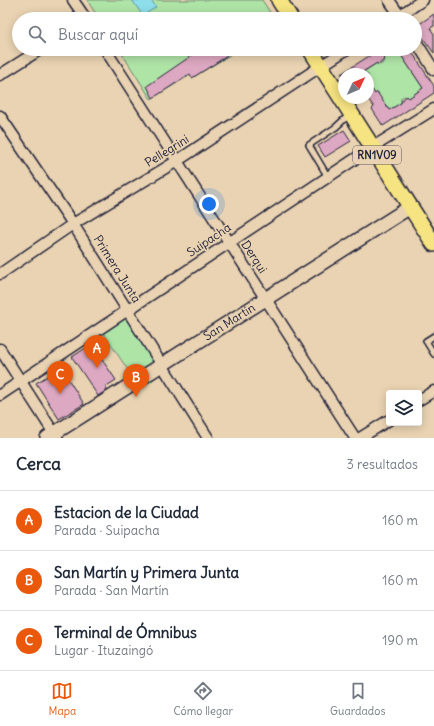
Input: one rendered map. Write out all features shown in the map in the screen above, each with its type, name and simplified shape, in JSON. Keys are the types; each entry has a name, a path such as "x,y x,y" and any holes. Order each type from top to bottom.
{"main road":[{"path":"279,0 287,12"},
{"name":"RN1V09","path":"315,56 434,244"},
{"name":"San Martín","path":"53,437 162,365 410,206"}],"street":[{"path":"73,0 81,12"},
{"path":"390,0 395,12"},
{"path":"406,12 423,0"},
{"path":"422,51 434,70"},
{"path":"0,75 30,56"},
{"name":"Derqui","path":"110,56 355,438"},
{"name":"Pellegrini","path":"0,274 73,224 177,161 336,56"},
{"name":"Suipacha","path":"0,395 373,147 434,109"},
{"name":"Primera Junta","path":"0,116 73,224 208,438"},
{"path":"0,349 53,437"},
{"path":"422,398 434,391"},
{"path":"360,438 386,422"}],"lane":[{"path":"328,177 309,145 336,127 351,114"},
{"path":"434,336 426,341 434,354"}],"green space":[{"path":"87,0 262,0 270,12 95,12"},
{"path":"123,56 228,56 192,78 190,75 151,99"},
{"path":"387,56 402,56 423,88 409,98 404,96 401,98 401,103 388,111 384,107 386,105 377,96 379,94 378,92 375,94 374,92 374,68 370,68 377,63 380,65 383,63 383,59"},
{"path":"127,310 162,365 136,382 100,328"}],"water":[{"path":"132,0 151,0 156,7 149,12 140,12"}],"building":[{"path":"434,14 434,26 430,28 434,34 434,53 422,37 422,22"},
{"path":"191,56 227,56 192,78 190,74 153,98 147,86"},
{"path":"369,56 387,56 378,65 377,63 369,68 350,68"},
{"path":"402,56 415,56 434,86 434,93 383,126 372,109 374,107 372,104 374,104 374,92 375,94 377,92 389,110 401,103 407,96 409,98 423,88"},
{"path":"344,130 351,141 325,157 318,146"},
{"path":"89,346 92,350 94,348 116,380 105,387 107,390 98,396 72,357"},
{"path":"61,368 84,404 59,419 36,383"}],"place":[{"name":"Estacion de la Ciudad","path":"97,368"},
{"name":"Terminal de Ómnibus","path":"60,394"},
{"name":"San Martín y Primera Junta","path":"136,397"}]}
